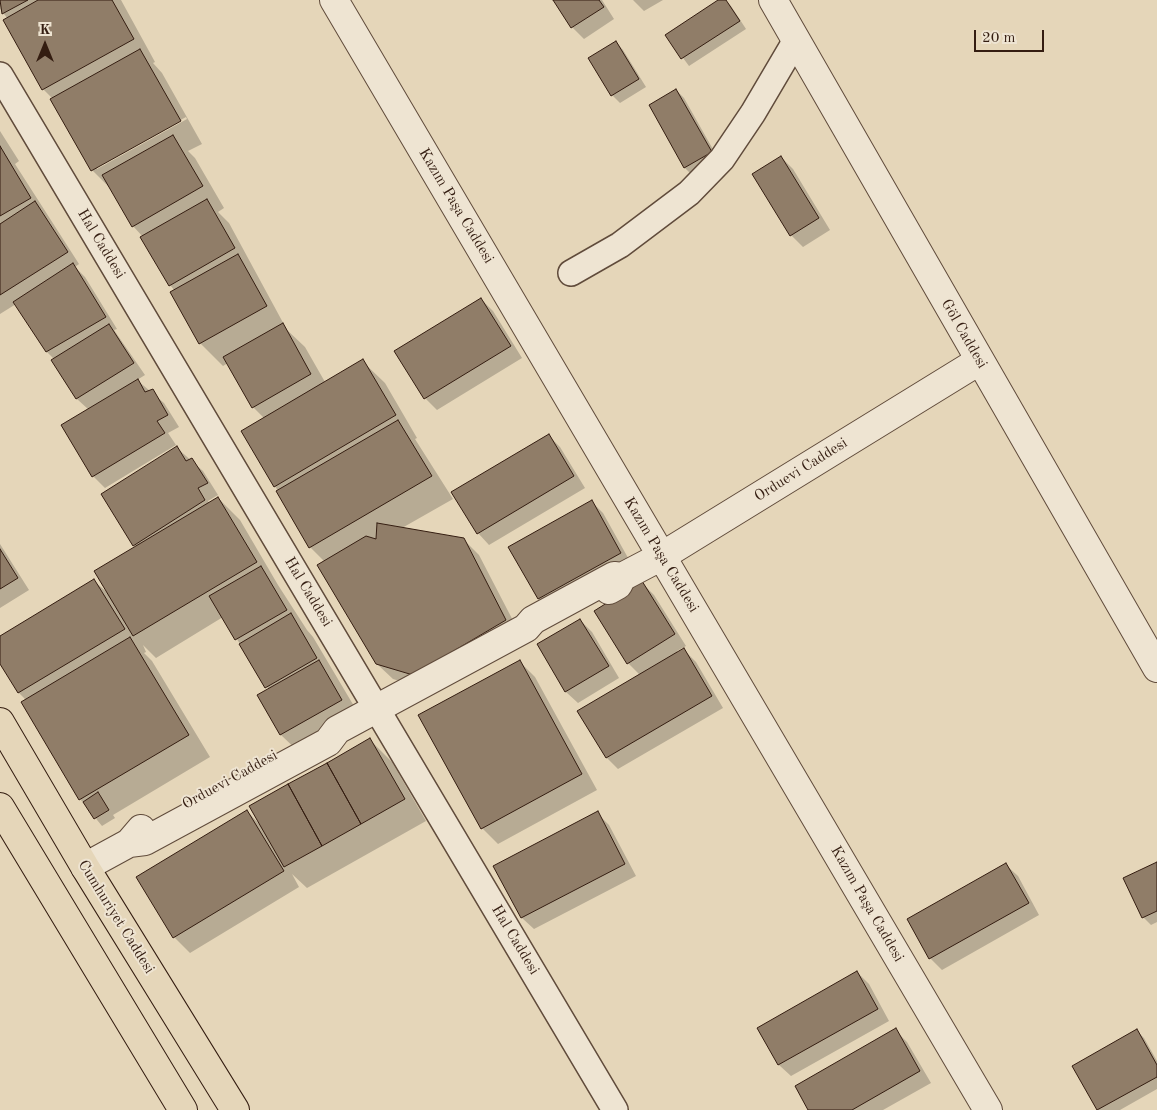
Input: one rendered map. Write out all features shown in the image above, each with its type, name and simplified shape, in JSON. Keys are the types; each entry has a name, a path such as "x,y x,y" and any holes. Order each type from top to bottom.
{"highway":[{"name":"Cumhuriyet Caddesi","path":"0,722 85,867 235,1110"},
{"path":"0,807 183,1110"}],"street":[{"name":"Kazım Paşa Caddesi","path":"334,0 988,1110"},
{"name":"Göl Caddesi","path":"773,0 1157,668"},
{"path":"571,273 620,245 653,222 695,186 722,159 753,113 796,40"},
{"name":"Hal Caddesi","path":"0,74 616,1110"},
{"name":"Orduevi Caddesi","path":"85,867 129,843 140,830 312,734 321,730 337,730 526,628 533,620 614,576 622,577 662,556 979,361"}],"building":[{"path":"0,0 28,0 2,14"},
{"path":"38,0 112,0 134,39 42,90 3,20"},
{"path":"553,0 599,0 604,7 571,28"},
{"path":"718,0 726,0 740,21 681,59 665,35"},
{"path":"616,41 639,79 611,96 588,58"},
{"path":"140,49 181,121 91,171 50,99"},
{"path":"676,89 712,152 684,168 649,105"},
{"path":"173,135 203,186 132,227 102,175"},
{"path":"0,146 31,198 0,216"},
{"path":"781,156 819,218 790,236 752,174"},
{"path":"207,199 235,248 169,286 140,237"},
{"path":"35,201 68,252 0,295 0,224"},
{"path":"238,254 267,306 199,344 170,292"},
{"path":"73,263 106,317 46,352 13,302"},
{"path":"481,298 511,346 424,399 394,351"},
{"path":"283,323 311,374 252,408 223,357"},
{"path":"109,324 134,363 76,399 51,360"},
{"path":"363,359 396,415 274,487 241,431"},
{"path":"138,379 145,392 153,389 168,415 157,421 165,433 92,477 61,425"},
{"path":"398,420 432,476 309,548 276,491"},
{"path":"549,434 574,476 477,534 451,492"},
{"path":"177,446 186,461 192,458 208,483 198,488 205,500 133,546 101,494"},
{"path":"218,497 257,562 133,636 94,571"},
{"path":"592,500 621,553 538,599 508,547"},
{"path":"377,523 464,538 506,620 413,675 376,664 317,565 366,536 376,539"},
{"path":"0,549 18,578 0,589"},
{"path":"261,566 287,610 235,640 209,596"},
{"path":"94,579 125,629 18,693 0,664 0,636"},
{"path":"642,581 675,634 627,664 594,611"},
{"path":"291,613 317,658 265,688 239,644"},
{"path":"580,619 609,666 565,692 537,644"},
{"path":"130,637 189,735 79,800 21,702"},
{"path":"684,648 712,696 606,758 577,711"},
{"path":"319,660 342,700 280,735 257,695"},
{"path":"520,660 582,774 481,829 418,715"},
{"path":"370,738 405,799 361,824 327,763"},
{"path":"327,763 361,824 322,846 288,784"},
{"path":"288,784 322,846 284,867 249,806"},
{"path":"98,792 109,810 94,819 83,802"},
{"path":"247,810 284,871 173,938 136,877"},
{"path":"598,811 625,864 521,918 493,866"},
{"path":"1157,862 1157,911 1142,918 1123,878"},
{"path":"1006,863 1029,903 929,959 907,919"},
{"path":"857,971 878,1009 778,1065 757,1028"},
{"path":"896,1028 920,1071 852,1110 808,1110 795,1086"},
{"path":"1137,1029 1157,1065 1157,1077 1097,1110 1072,1066"}]}
